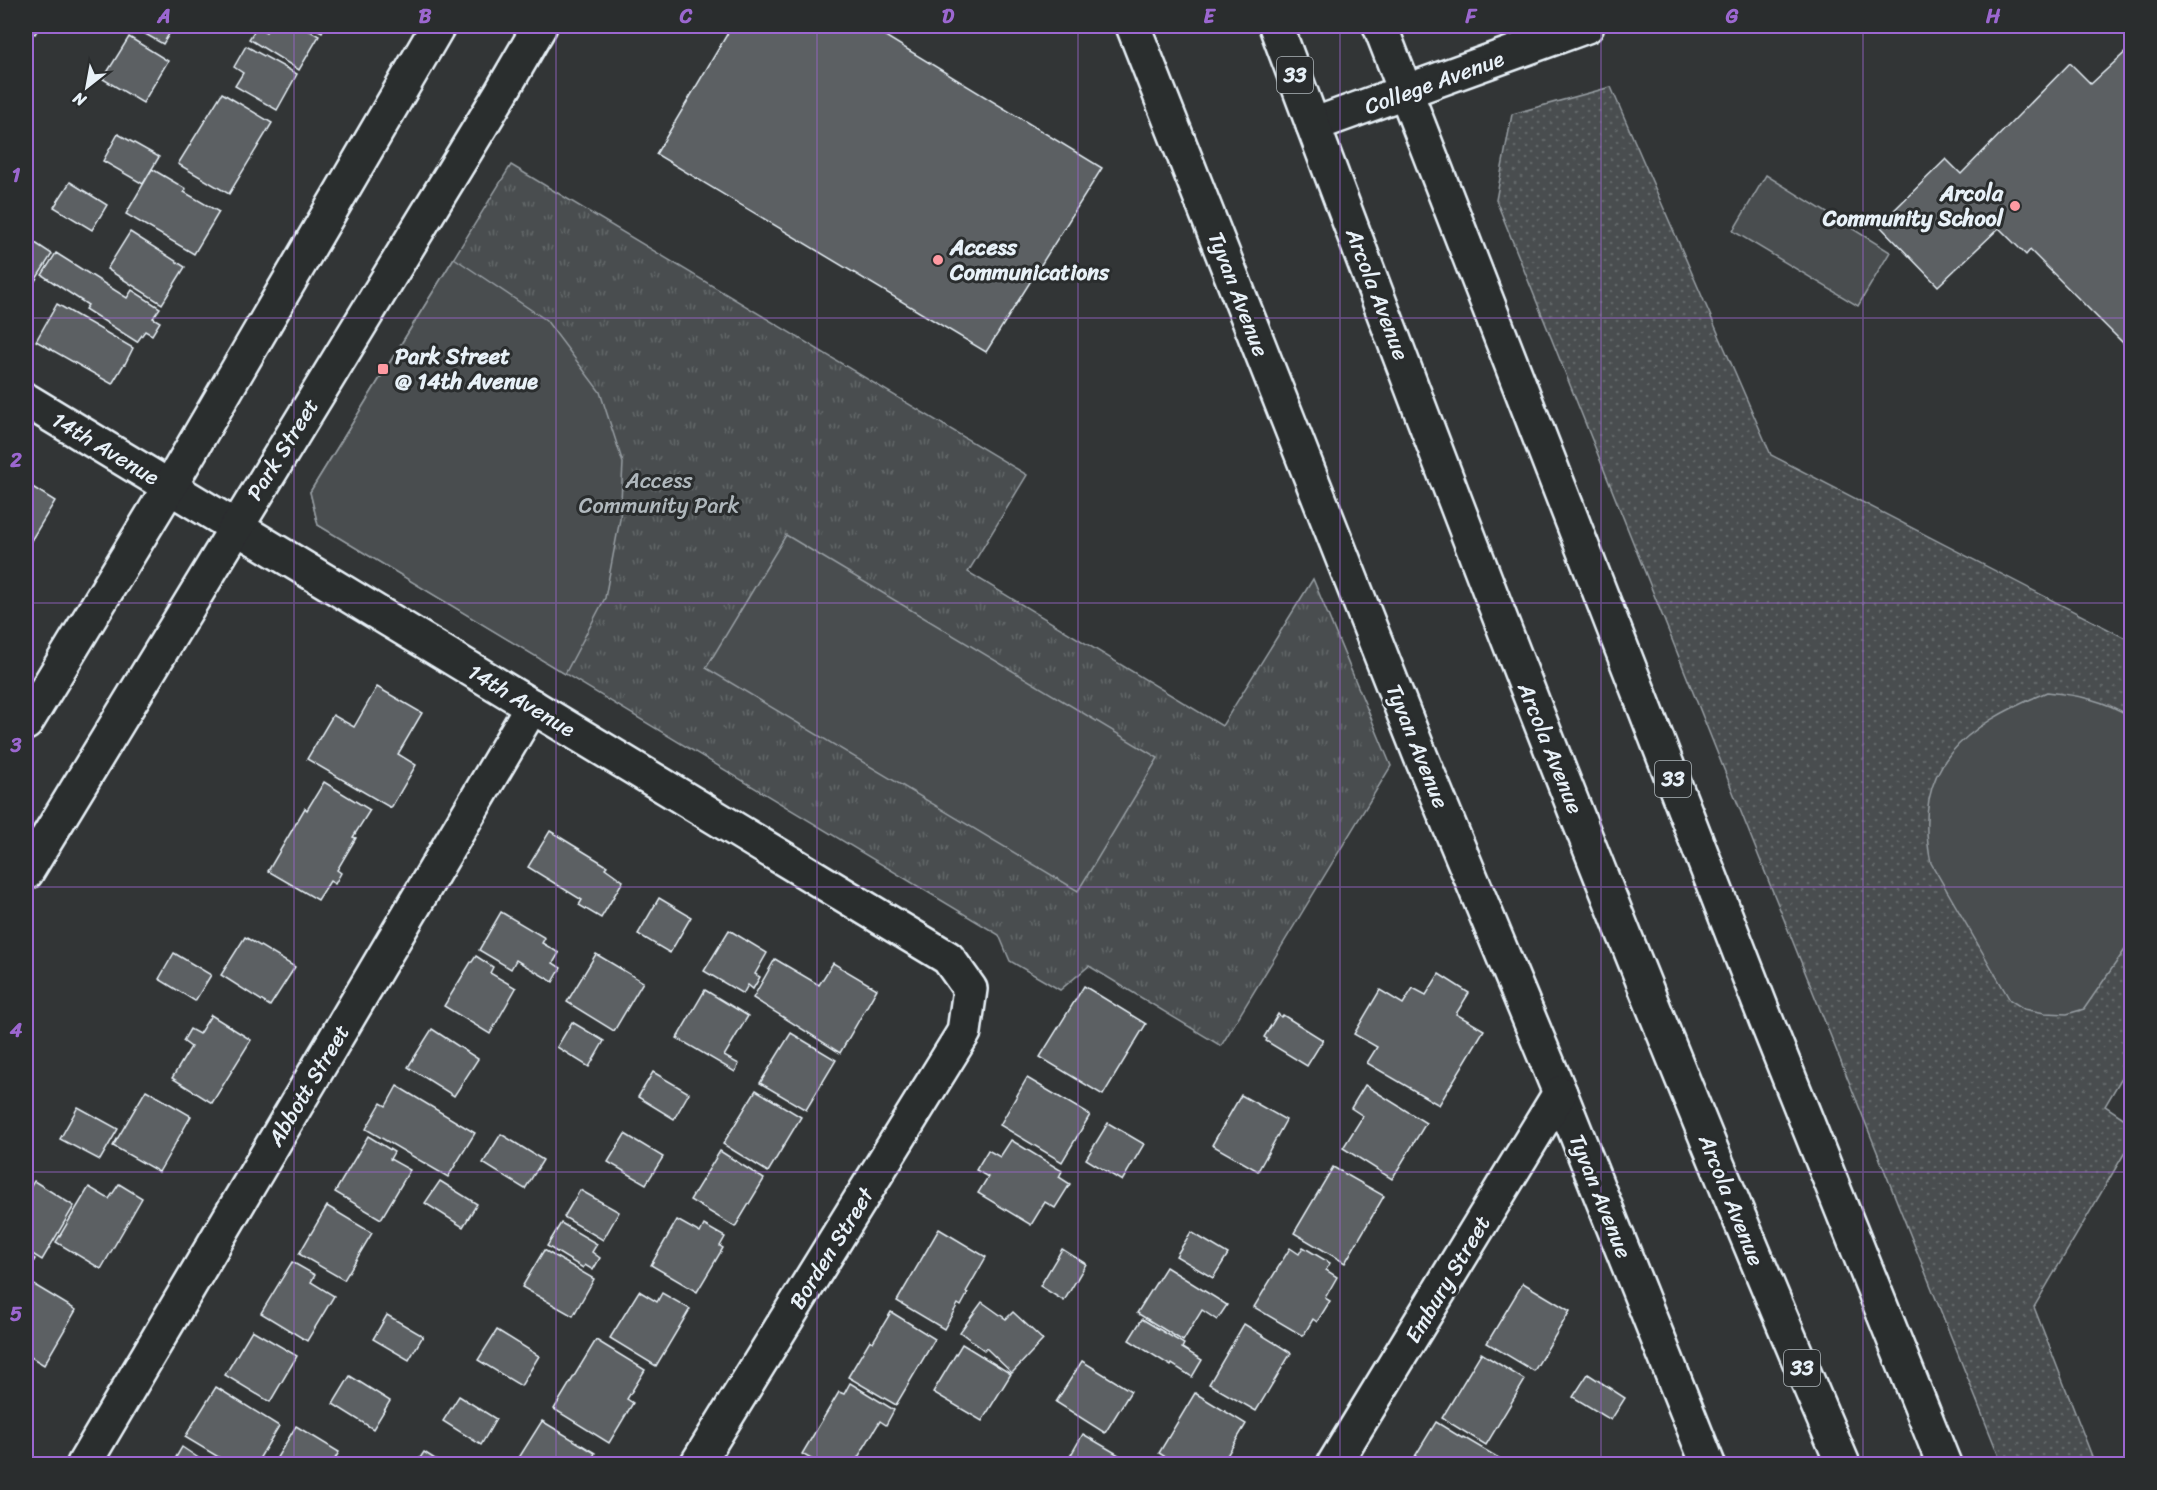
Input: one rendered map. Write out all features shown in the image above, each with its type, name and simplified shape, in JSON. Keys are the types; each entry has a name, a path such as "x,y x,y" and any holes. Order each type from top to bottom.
{"main road":[{"path":"26,723 170,486 438,26"},
{"name":"Park Street","path":"26,873 540,26"},
{"name":"Tyvan Avenue","path":"1133,26 1421,757 1560,1093 1708,1464"},
{"name":"Arcola Avenue","path":"1276,26 1539,720 1760,1271 1843,1464"},
{"name":"33","path":"1380,26 1766,1020 1944,1464"},
{"name":"College Avenue","path":"1313,125 1587,26"},
{"name":"14th Avenue","path":"26,400 948,958 970,989 964,1032"},
{"name":"Abbott Street","path":"84,1464 532,706"},
{"name":"Borden Street","path":"697,1464 964,1032"},
{"name":"Embury Street","path":"1334,1464 1560,1093"}],"green space":[{"path":"1611,87 1771,455 2131,641 2131,1062 2105,1106 2131,1123 2131,1142 2034,1307 2095,1464 2002,1464 1496,200 1512,114"},
{"name":"Access Community Park","path":"511,165 1027,475 968,572 1222,726 1313,579 1391,766 1221,1046 1089,966 1060,990 1010,961 999,935 318,525 310,492"},
{"path":"1766,175 1890,252 1858,306 1733,231"},
{"path":"454,258 546,320 600,392 623,463 620,519 605,598 565,674 318,525 310,492"},
{"path":"786,535 1158,758 1078,891 706,668"},
{"path":"2047,692 2090,699 2111,706 2131,717 2131,941 2084,1009 2067,1014 2024,1009 2010,1000 1931,863 1927,829 1929,799 1937,775 1950,754 1969,735 1991,720"}],"building":[{"path":"26,26 40,26 35,34 26,29"},
{"path":"131,26 174,26 163,44"},
{"path":"270,26 301,26 319,36 299,70 249,39 257,27 266,32"},
{"path":"310,26 325,26 322,32"},
{"name":"Access Communications","path":"732,26 869,26 1102,168 986,352 656,154"},
{"path":"129,37 168,61 143,103 103,79"},
{"path":"246,46 297,74 277,110 235,86 243,73 234,67"},
{"name":"Arcola Community School","path":"2132,46 2132,352 2030,250 2026,255 1999,228 1938,286 1879,225 1946,159 1961,174 2070,63 2091,84"},
{"path":"222,93 272,123 229,194 178,164"},
{"path":"118,134 159,157 143,184 103,161"},
{"path":"152,169 186,189 184,192 219,212 194,254 126,214"},
{"path":"70,182 107,205 92,230 54,207"},
{"path":"130,232 185,267 162,304 107,269"},
{"path":"26,237 52,254 33,284 26,280"},
{"path":"56,253 127,298 132,290 160,308 153,318 160,322 152,335 145,331 137,342 85,309 88,305 42,275"},
{"path":"57,304 133,348 112,384 36,341"},
{"path":"26,483 55,501 26,549"},
{"path":"377,687 422,713 398,754 416,765 391,808 307,759 333,715 354,727"},
{"path":"324,782 370,810 353,837 356,838 337,870 341,873 335,884 330,881 318,900 268,871 305,808 307,810"},
{"path":"550,831 607,866 605,868 623,881 601,918 579,905 582,900 528,867"},
{"path":"659,898 691,917 670,953 638,934"},
{"path":"501,912 545,938 542,943 559,953 553,963 561,968 553,982 516,960 511,969 479,950"},
{"path":"729,930 767,953 755,974 760,977 753,989 748,985 743,994 704,971"},
{"path":"245,937 295,967 270,1006 221,975"},
{"path":"174,953 211,975 195,1001 159,979"},
{"path":"596,954 643,982 614,1031 567,1002"},
{"path":"476,956 493,967 490,973 516,988 490,1034 444,1006"},
{"path":"775,959 819,985 833,963 877,989 840,1053 753,998"},
{"path":"1439,974 1469,993 1456,1014 1484,1030 1439,1105 1367,1063 1377,1047 1354,1034 1380,990 1403,1004 1413,988 1426,995"},
{"path":"1084,986 1146,1024 1103,1095 1040,1057"},
{"path":"705,990 748,1016 724,1056 739,1064 735,1072 677,1038"},
{"path":"1278,1014 1323,1040 1307,1066 1266,1041 1264,1037"},
{"path":"211,1015 251,1040 212,1103 172,1078 191,1047 183,1041 190,1029 199,1034"},
{"path":"572,1022 604,1041 589,1067 557,1047"},
{"path":"432,1029 478,1059 454,1096 408,1067"},
{"path":"791,1033 836,1060 806,1110 760,1083"},
{"path":"653,1072 689,1093 674,1119 638,1097"},
{"path":"1027,1078 1090,1115 1062,1162 1000,1125"},
{"path":"1365,1085 1426,1123 1392,1179 1343,1148 1363,1116 1351,1108"},
{"path":"397,1086 475,1133 448,1177 366,1129 381,1103 386,1106"},
{"path":"146,1090 191,1116 159,1172 113,1146"},
{"path":"756,1090 801,1117 768,1172 723,1144"},
{"path":"1241,1095 1286,1120 1258,1171 1212,1145"},
{"path":"78,1107 118,1129 100,1160 60,1139"},
{"path":"1108,1123 1144,1144 1122,1181 1086,1159"},
{"path":"501,1134 543,1160 525,1189 483,1163"},
{"path":"625,1134 663,1157 646,1184 608,1162"},
{"path":"368,1136 394,1152 390,1159 410,1170 381,1219 335,1192"},
{"path":"1011,1140 1062,1171 1059,1177 1070,1184 1055,1208 1045,1202 1031,1225 978,1193 988,1177 976,1170 988,1150 1000,1157"},
{"path":"720,1151 764,1179 735,1227 690,1200"},
{"path":"1333,1167 1384,1196 1345,1263 1294,1233"},
{"path":"34,1181 74,1206 42,1260 26,1250 26,1195"},
{"path":"440,1181 477,1204 463,1227 425,1203"},
{"path":"119,1184 142,1198 101,1269 56,1242 89,1187 109,1199"},
{"path":"580,1190 619,1212 603,1240 564,1217"},
{"path":"327,1206 372,1233 344,1280 299,1254"},
{"path":"677,1220 700,1233 704,1225 725,1237 720,1246 723,1248 697,1292 651,1265"},
{"path":"561,1223 597,1244 592,1252 600,1258 593,1270 585,1265 583,1268 547,1246"},
{"path":"939,1229 986,1257 966,1292 968,1293 961,1306 958,1304 944,1329 897,1301"},
{"path":"1191,1232 1228,1254 1213,1278 1176,1256"},
{"path":"1303,1247 1330,1263 1326,1270 1337,1277 1325,1298 1330,1301 1317,1322 1313,1319 1303,1336 1254,1307 1290,1248 1299,1254"},
{"path":"1062,1249 1086,1264 1064,1301 1040,1286"},
{"path":"544,1250 594,1279 573,1316 522,1287"},
{"path":"26,1254 35,1259 26,1275"},
{"path":"292,1262 315,1275 311,1282 334,1296 307,1341 261,1313"},
{"path":"1166,1267 1227,1305 1217,1320 1202,1310 1183,1341 1137,1313"},
{"path":"31,1283 76,1310 44,1365 26,1354 26,1292"},
{"path":"1523,1283 1570,1311 1534,1371 1487,1343"},
{"path":"639,1291 657,1302 662,1293 690,1309 656,1366 610,1338"},
{"path":"982,1302 1006,1319 1013,1312 1043,1340 1012,1373 986,1348 984,1350 960,1332"},
{"path":"891,1312 935,1339 896,1405 848,1377 870,1340 873,1342"},
{"path":"387,1315 423,1336 409,1360 373,1339"},
{"path":"1142,1319 1184,1344 1182,1348 1202,1360 1192,1377 1129,1340"},
{"path":"1244,1324 1291,1353 1256,1411 1209,1384"},
{"path":"252,1330 297,1356 270,1402 225,1375"},
{"path":"497,1330 539,1356 521,1386 478,1360"},
{"path":"596,1340 645,1370 627,1399 633,1403 609,1443 554,1409"},
{"path":"962,1344 1011,1374 982,1421 933,1392"},
{"path":"1481,1353 1525,1380 1486,1445 1442,1418"},
{"path":"1082,1361 1131,1391 1105,1433 1056,1402"},
{"path":"1588,1374 1625,1398 1611,1420 1573,1397"},
{"path":"350,1376 390,1401 373,1429 333,1404"},
{"path":"850,1383 894,1410 886,1425 880,1421 854,1464 820,1464 802,1454 839,1392 844,1394"},
{"path":"216,1387 279,1426 256,1464 230,1464 185,1437"},
{"path":"1195,1393 1246,1424 1222,1464 1177,1464 1159,1453"},
{"path":"459,1396 496,1419 481,1445 443,1421"},
{"path":"542,1421 595,1453 592,1459 598,1462 596,1464 515,1464"},
{"path":"1436,1422 1509,1464 1424,1464 1414,1458"},
{"path":"296,1426 339,1452 332,1464 273,1464"},
{"path":"1083,1434 1124,1458 1120,1464 1075,1464 1068,1460"},
{"path":"182,1447 206,1463 172,1464"},
{"path":"424,1452 443,1464 416,1464"}],"place":[{"name":"Arcola Community School","path":"2015,206"},
{"name":"Access Communications","path":"938,260"},
{"name":"Park Street @ 14th Avenue","path":"383,369"}]}
